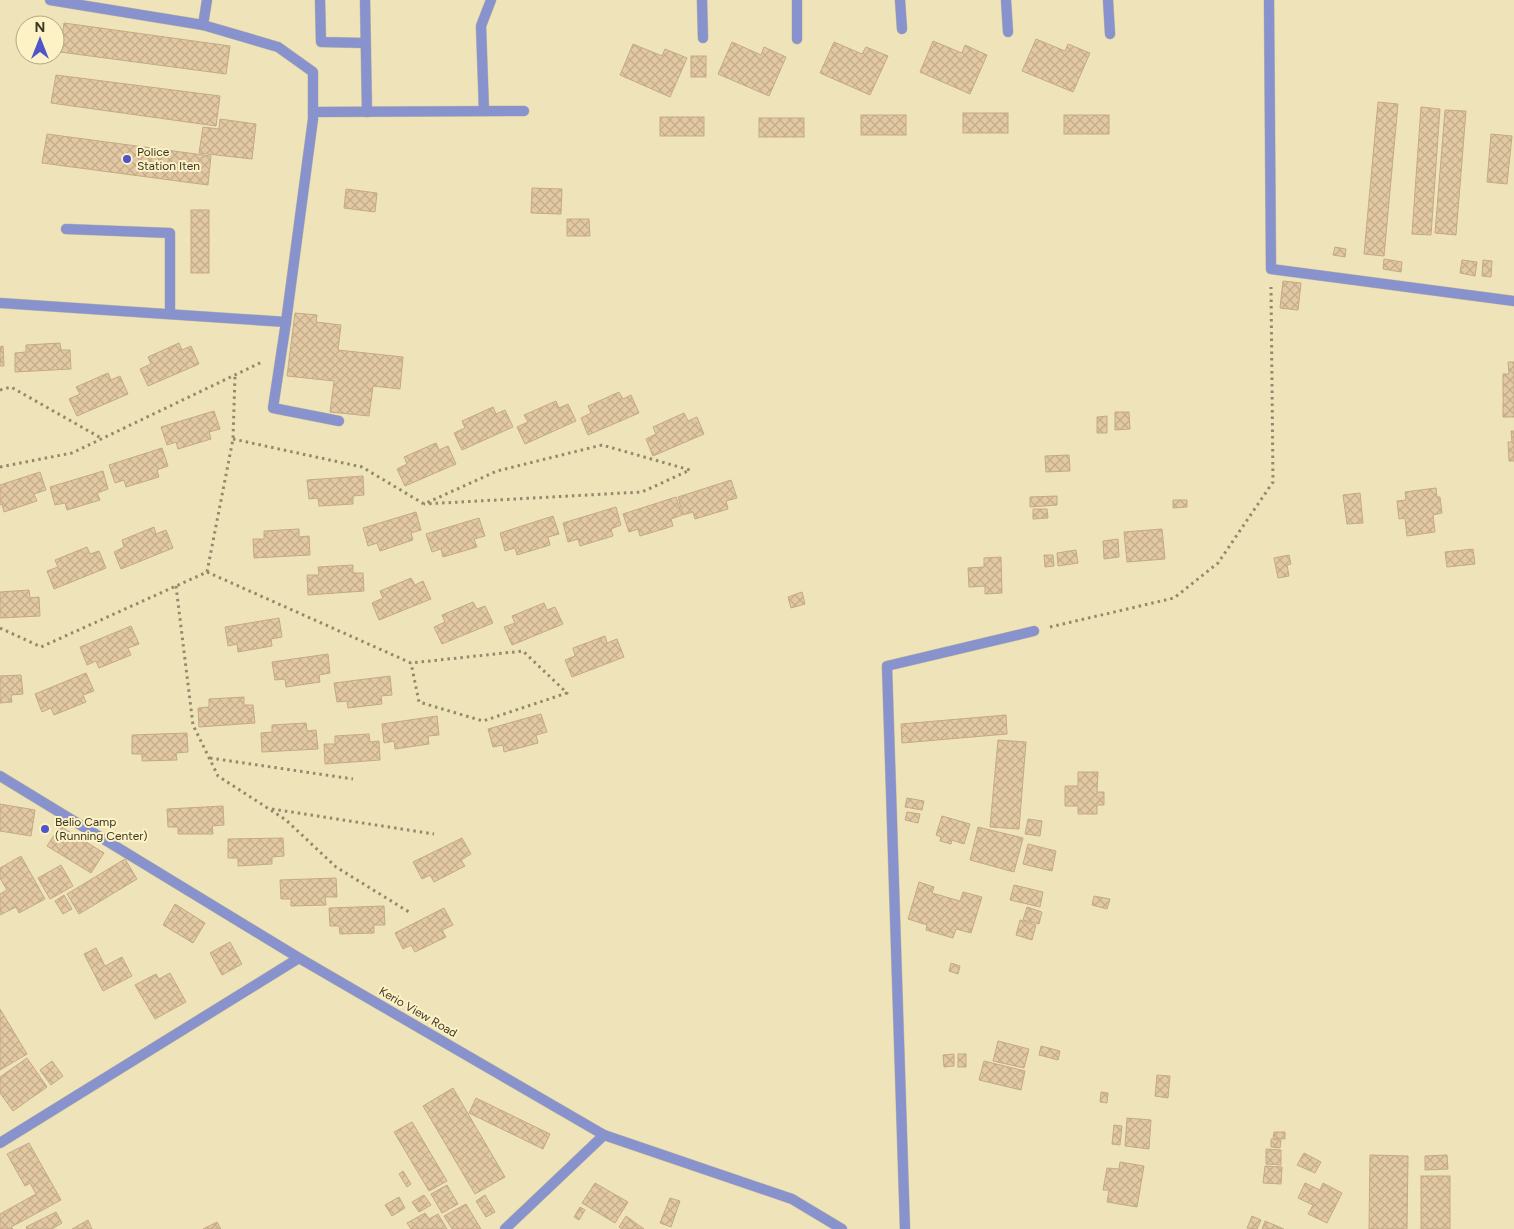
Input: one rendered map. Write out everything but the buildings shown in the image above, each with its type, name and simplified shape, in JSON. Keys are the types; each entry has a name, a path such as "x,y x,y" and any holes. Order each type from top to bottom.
{"street":[{"path":"50,0 203,25 278,47 313,72 313,112 273,408 339,421"},
{"path":"203,25 207,0"},
{"path":"320,0 321,42 365,43"},
{"path":"365,0 367,112"},
{"path":"484,112 482,26 491,0"},
{"path":"702,0 703,38"},
{"path":"797,0 797,39"},
{"path":"900,0 902,29"},
{"path":"1006,0 1008,32"},
{"path":"1108,0 1110,34"},
{"path":"1269,0 1271,269 1514,301"},
{"path":"313,112 524,111"},
{"path":"66,229 170,233 170,314"},
{"path":"0,303 286,322"},
{"path":"905,1229 887,666 1034,631"},
{"name":"Kerio View Road","path":"0,776 299,958 604,1135 792,1199 842,1229"},
{"path":"0,1143 299,958"},
{"path":"506,1229 604,1135"}],"path":[{"path":"1034,631 1174,598 1218,563 1273,482 1271,269"},
{"path":"0,467 72,452 281,353"},
{"path":"207,572 233,439 235,375"},
{"path":"0,390 11,386 102,438"},
{"path":"233,439 362,468 424,504 642,492 690,470 602,446 497,472 424,504"},
{"path":"0,628 41,648 207,572 411,663 523,650 566,693 483,720 418,702 411,663"},
{"path":"176,586 193,725 218,776 286,820 336,868 409,912"},
{"path":"209,758 354,780"},
{"path":"269,809 434,834"}],"place":[{"name":"Police Station Iten","path":"127,159"},
{"name":"Belio Camp (Running Center)","path":"45,829"}]}
